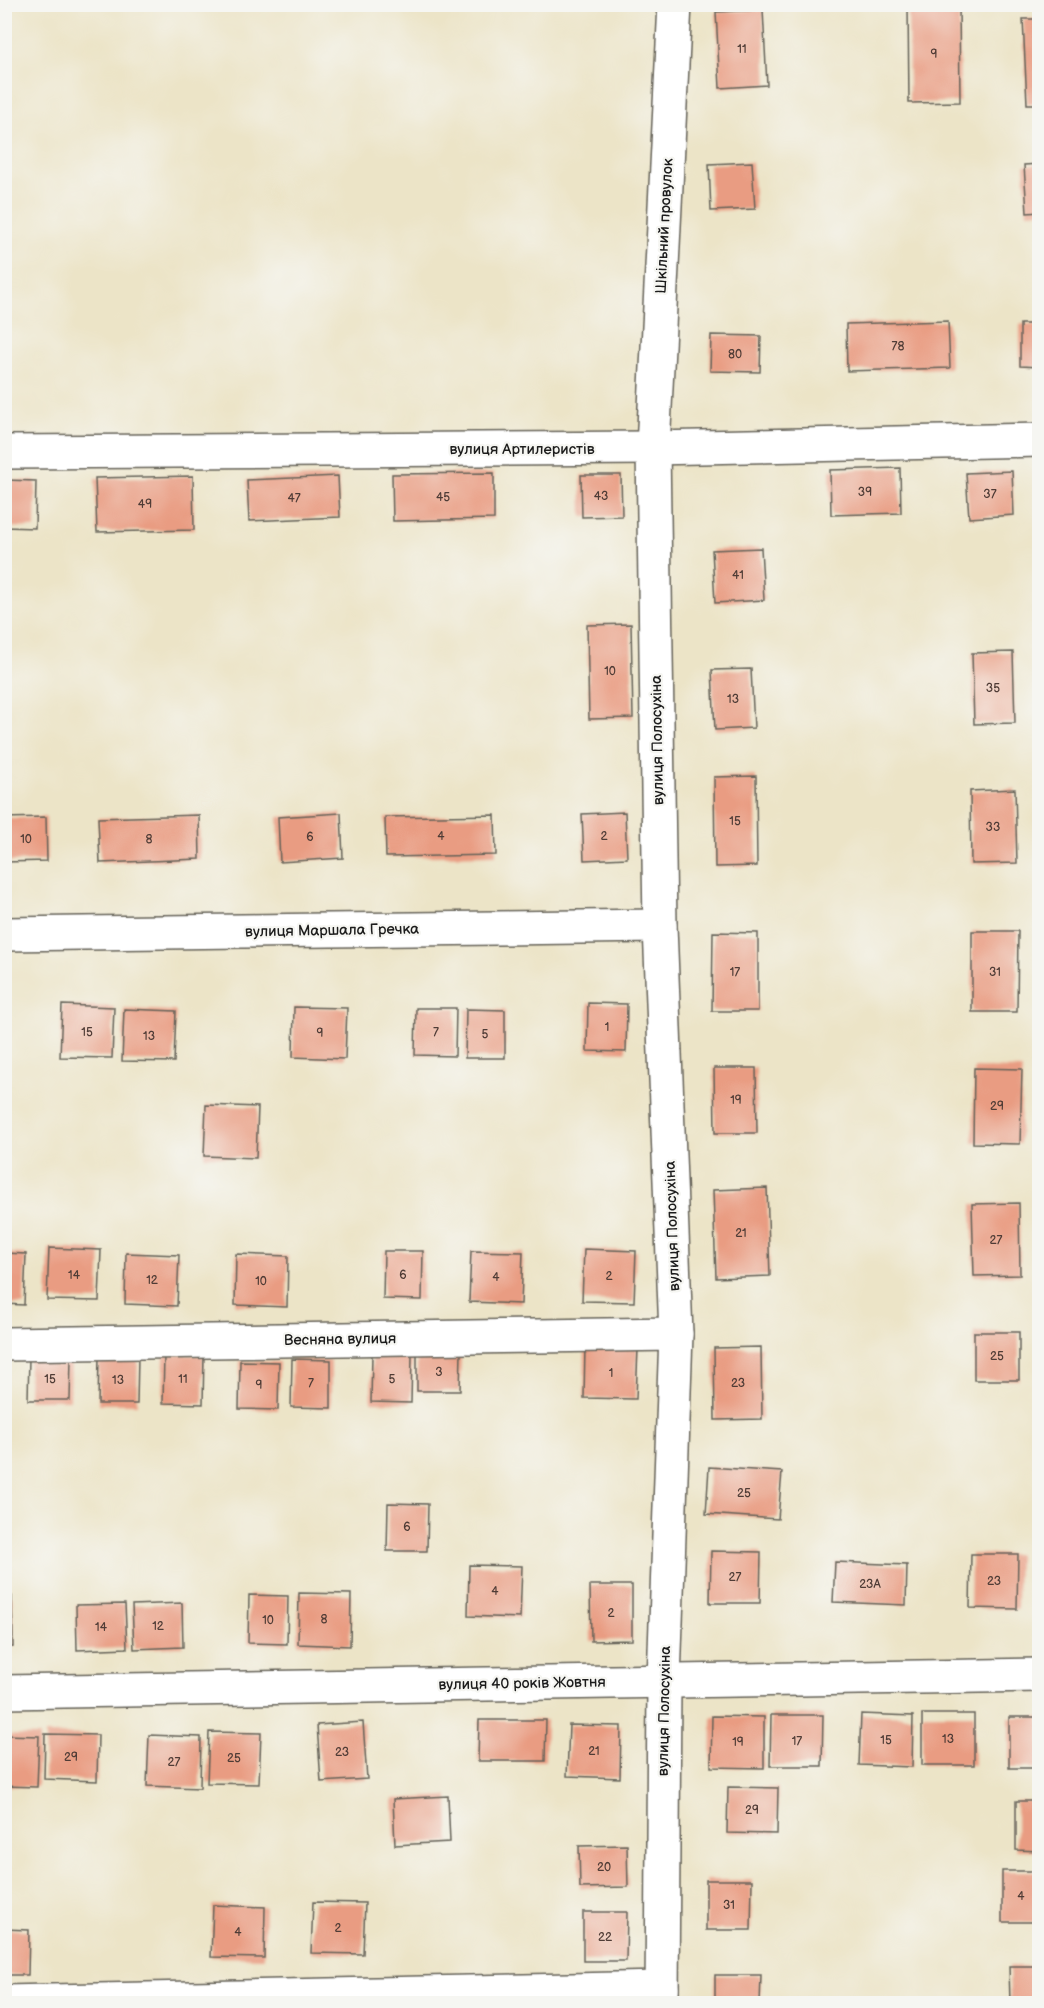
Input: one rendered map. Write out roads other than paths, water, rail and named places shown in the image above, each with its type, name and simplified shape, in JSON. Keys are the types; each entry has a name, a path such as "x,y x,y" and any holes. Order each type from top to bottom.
{"street":[{"name":"Шкільний провулок","path":"653,448 675,4"},
{"name":"вулиця Артилеристів","path":"4,452 653,448 1040,440"},
{"name":"вулиця Полосухіна","path":"653,448 660,926 676,1334 664,1680 662,1996"},
{"name":"вулиця Маршала Гречка","path":"4,934 660,926"},
{"name":"Весняна вулиця","path":"4,1344 676,1334"},
{"name":"вулиця 40 років Жовтня","path":"4,1692 1040,1675"},
{"path":"4,2002 662,1996"}]}
